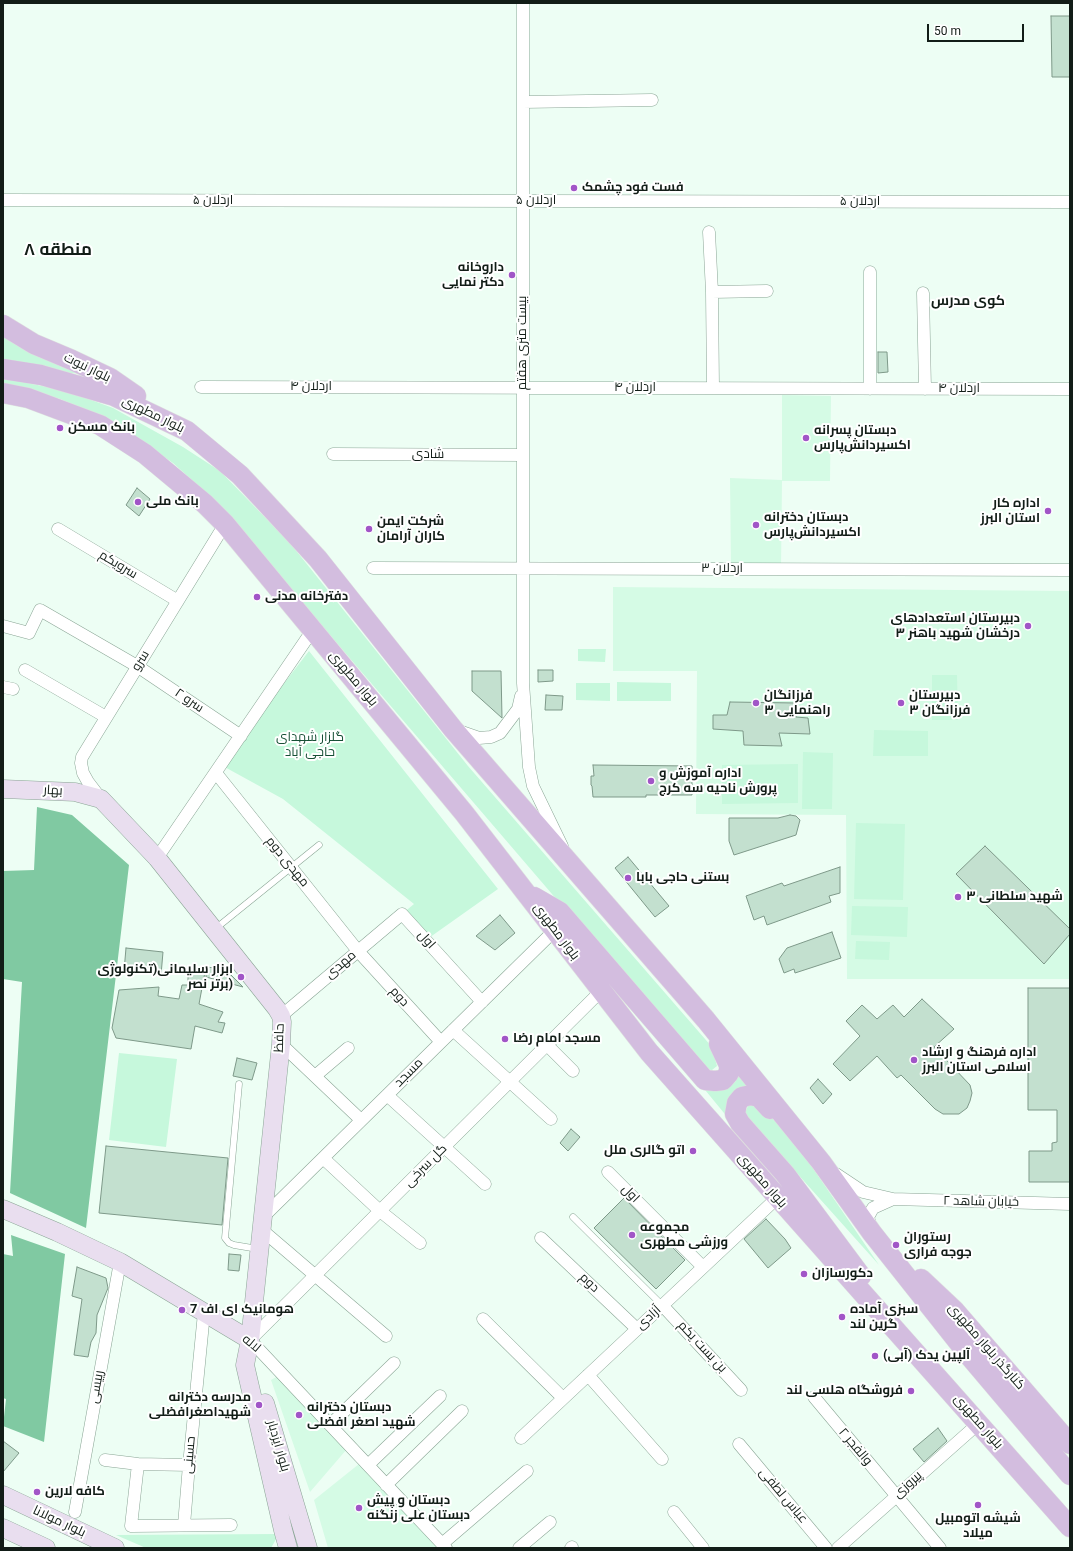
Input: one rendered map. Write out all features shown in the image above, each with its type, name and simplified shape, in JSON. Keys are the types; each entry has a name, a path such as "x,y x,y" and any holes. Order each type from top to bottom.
{"main road":[{"name":"بلوار نبوت","path":"3,325 34,344 110,378 187,431"},
{"name":"بلوار مطهری","path":"3,369 41,375 114,396 187,431 240,475 318,559 452,729 706,1020 755,1079 821,1162 872,1233 971,1358 1070,1475"},
{"name":"بلوار مطهری","path":"3,393 28,398 100,425 145,454 205,504 225,524 464,813 649,1052 1070,1527"},
{"path":"525,892 560,912 705,1080 723,1080 728,1073 728,1065 723,1051 706,1020"},
{"path":"804,1142 790,1133 758,1097 751,1095 742,1097 737,1103 735,1114 740,1123 785,1174 826,1227 906,1341"},
{"name":"کنارگذر بلوار مطهری","path":"894,1260 921,1279 955,1311 1070,1444"}],"street":[{"name":"بیست متری هفتم","path":"522,3 523,683"},
{"path":"522,102 652,100"},
{"name":"اردلان ۵","path":"3,200 1070,202"},
{"path":"709,232 712,292 713,388"},
{"path":"870,272 870,388"},
{"path":"712,292 767,291"},
{"path":"923,293 925,389"},
{"name":"اردلان ۴","path":"201,387 1070,389"},
{"name":"شادی","path":"333,454 523,455"},
{"name":"سرو","path":"101,799 83,773 81,763 82,757 225,524"},
{"name":"سرویکم","path":"58,528 178,600"},
{"name":"اردلان ۳","path":"373,568 1070,570"},
{"name":"سرو ۲","path":"3,626 29,633 40,610 138,666 241,736"},
{"path":"158,858 312,631"},
{"path":"25,670 106,717"},
{"path":"452,729 479,738 491,738 500,732 518,709 523,683"},
{"path":"523,683 529,766 533,786 573,867"},
{"name":"مهدی دوم","path":"216,773 358,951"},
{"name":"بهار","path":"3,789 75,792 101,799"},
{"name":"حافظ","path":"101,799 158,858 278,1009 281,1016 281,1044 250,1340"},
{"name":"مهدی","path":"281,1016 402,914"},
{"name":"اول","path":"402,914 482,1002"},
{"name":"مسجد","path":"262,1224 323,1158 555,930"},
{"name":"دوم","path":"358,951 440,1042"},
{"name":"گل سرخی","path":"250,1340 601,991"},
{"path":"453,1030 550,1119"},
{"path":"281,1044 361,1120"},
{"path":"547,1045 574,1071"},
{"path":"315,1076 348,1048"},
{"path":"386,1095 485,1184"},
{"path":"323,1158 380,1211 420,1243"},
{"path":"821,1162 843,1180 863,1192 892,1200"},
{"name":"اول","path":"608,1172 703,1268"},
{"name":"آزادی","path":"521,1438 777,1198"},
{"path":"872,1233 868,1217 874,1208 892,1200"},
{"name":"خیابان شاهد ۲","path":"892,1200 1070,1204"},
{"name":"لاله","path":"3,1209 57,1232 120,1262 250,1340 444,1546"},
{"path":"262,1224 315,1275 386,1336"},
{"name":"دوم","path":"541,1238 638,1328"},
{"name":"رییسی","path":"75,1512 120,1262"},
{"name":"بن بست یکم","path":"662,1305 741,1390"},
{"name":"حسینی","path":"184,1526 204,1313"},
{"path":"483,1319 563,1398"},
{"name":"بلوار ایزدیار","path":"250,1340 246,1364 282,1530 288,1548"},
{"name":"بلوار ایزدیار","path":"250,1340 253,1362 308,1548"},
{"path":"330,1425 394,1363"},
{"path":"588,1375 662,1459"},
{"path":"368,1465 440,1396"},
{"name":"والفجر ۲","path":"814,1397 940,1548"},
{"path":"386,1485 462,1411"},
{"name":"پیروزی","path":"838,1548 979,1423"},
{"name":"عباس لطفی","path":"739,1444 826,1548"},
{"path":"105,1460 138,1464 189,1465"},
{"path":"138,1464 131,1526 231,1525"},
{"path":"444,1546 527,1471"},
{"name":"بلوار مولانا","path":"3,1495 115,1548"},
{"path":"674,1512 703,1548"},
{"path":"519,1548 550,1522"},
{"path":"3,1528 46,1548"},
{"path":"274,1548 282,1530"}],"lane":[{"path":"214,930 319,845"},
{"path":"239,1084 225,1238 229,1243 234,1245 260,1250"},
{"path":"573,1217 662,1305"}],"shaded area":[{"path":"782,395 831,396 830,481 782,481 781,569 731,569 730,478 782,480"},
{"path":"613,587 1070,591 1070,979 847,979 846,815 696,814 697,671 613,671"},
{"name":"دبستان دخترانه شهید اصغر افضلی","path":"278,1376 347,1449 310,1492 271,1380"},
{"name":"دبستان و پیش دبستان علی زنگنه","path":"359,1464 440,1548 328,1548 314,1500"}],"green space":[{"path":"3,335 86,374 69,373 3,359"},
{"path":"3,378 67,391 113,408 183,447 220,471 290,543 468,766 712,1047 717,1066 712,1070 702,1069 215,501 173,463 112,422 60,399 3,383"},
{"path":"578,649 606,649 605,662 578,661"},
{"name":"گلزار شهدای حاجی آباد","path":"309,651 498,889 426,940 402,914 414,904 283,799 221,765"},
{"path":"932,675 957,675 958,720 932,720"},
{"path":"617,682 671,683 671,701 617,701"},
{"path":"576,683 610,683 610,701 576,700"},
{"path":"874,730 928,731 928,756 873,756"},
{"path":"803,752 833,753 832,809 802,809"},
{"path":"798,764 798,803 722,804 722,765"},
{"path":"37,807 72,815 129,865 86,1228 10,1193 22,982 3,979 3,871 34,870"},
{"path":"856,823 905,824 903,900 854,899"},
{"path":"852,906 908,907 907,937 851,935"},
{"path":"856,941 890,942 889,960 855,959"},
{"path":"119,1053 177,1059 166,1147 109,1140"},
{"path":"740,1072 750,1084 733,1124 701,1085 725,1087 735,1082"},
{"path":"748,1106 759,1106 779,1125 806,1158 879,1265 744,1114"},
{"path":"11,1235 65,1254 44,1442 3,1426 6,1399 3,1398 3,1254 13,1256"},
{"path":"279,1534 271,1548 146,1548 116,1535"}],"building":[{"path":"1051,16 1070,16 1070,77 1052,77"},
{"path":"878,352 887,352 888,372 878,373"},
{"name":"بانک ملی","path":"137,488 150,499 139,516 126,505"},
{"path":"538,670 553,670 553,681 538,682"},
{"path":"472,671 501,671 502,718 472,691"},
{"path":"546,695 563,696 562,710 545,710"},
{"path":"730,702 796,703 796,717 808,718 810,734 779,733 782,746 744,745 743,731 713,729 713,715 727,715"},
{"path":"593,765 692,766 692,795 593,797 591,776 594,776"},
{"path":"790,815 796,816 800,820 796,835 734,855 729,841 729,818 778,818"},
{"path":"985,846 1070,929 1070,934 1044,964 956,874"},
{"path":"628,857 669,906 655,917 615,868"},
{"path":"840,867 840,893 829,896 831,902 767,925 764,916 754,920 746,896 782,883 784,886"},
{"path":"500,915 515,933 495,950 476,936"},
{"path":"832,932 841,958 795,973 794,969 784,973 779,959 787,948"},
{"path":"126,948 163,952 161,975 124,971"},
{"path":"206,967 225,969 243,987 206,977"},
{"path":"188,970 205,972 199,1004 223,1012 218,1022 225,1023 222,1033 195,1026 191,1049 116,1038 112,1028 119,990 159,987 158,996 179,999 182,985 188,985"},
{"path":"1028,988 1070,988 1070,1182 1029,1182 1029,1151 1052,1151 1052,1143 1057,1142 1057,1110 1028,1110"},
{"name":"اداره فرهنگ و ارشاد اسلامی استان البرز","path":"922,999 954,1029 934,1047 970,1085 972,1093 970,1101 967,1108 959,1114 943,1114 935,1109 901,1075 897,1078 877,1056 850,1081 833,1064 860,1036 846,1021 862,1005 877,1019 893,1005 904,1017"},
{"path":"237,1058 257,1063 252,1080 233,1076"},
{"path":"818,1079 832,1094 823,1104 810,1088"},
{"path":"571,1129 580,1137 568,1151 560,1143"},
{"path":"106,1146 228,1158 222,1225 99,1213"},
{"path":"624,1198 685,1260 656,1289 594,1228"},
{"path":"766,1219 785,1239 791,1248 768,1268 744,1239"},
{"path":"229,1254 241,1255 239,1271 228,1270"},
{"path":"77,1267 106,1278 108,1288 97,1315 96,1333 91,1342 88,1357 74,1355 82,1299 72,1296"},
{"path":"938,1428 947,1441 924,1462 913,1449"},
{"path":"3,1441 19,1453 3,1472"}],"place":[{"name":"فست فود چشمک","path":"574,188"},
{"name":"داروخانه دکتر نمایی","path":"512,275"},
{"name":"بانک مسکن","path":"60,428"},
{"name":"دبستان پسرانه اکسیر‌دانش‌پارس","path":"806,438"},
{"name":"بانک ملی","path":"138,502"},
{"name":"اداره کار استان البرز","path":"1048,511"},
{"name":"دبستان دخترانه اکسیردانش‌پارس","path":"756,525"},
{"name":"شرکت ایمن کاران آرامان","path":"369,529"},
{"name":"دفترخانه مدنی","path":"257,597"},
{"name":"دبیرستان استعدادهای درخشان شهید باهنر ۳","path":"1028,626"},
{"name":"فرزانگان ۳ راهنمایی","path":"756,703"},
{"name":"دبیرستان فرزانگان ۳","path":"901,703"},
{"name":"اداره آموزش و پرورش ناحیه سه کرج","path":"651,781"},
{"name":"بستنی حاجی بابا","path":"628,878"},
{"name":"شهید سلطانی ۳","path":"958,897"},
{"name":"ابزار سلیمانی(تکنولوژی برتر نصر)","path":"241,977"},
{"name":"مسجد امام رضا","path":"505,1039"},
{"name":"اداره فرهنگ و ارشاد اسلامی استان البرز","path":"914,1060"},
{"name":"اتو گالری ملل","path":"693,1151"},
{"name":"مجموعه ورزشی مطهری","path":"632,1235"},
{"name":"رستوران جوجه فراری","path":"896,1245"},
{"name":"دکورسازان","path":"804,1274"},
{"name":"هومانیک ای اف 7","path":"182,1310"},
{"name":"سبزی آماده گرین لند","path":"842,1317"},
{"name":"آلپین یدک (آبی)","path":"875,1356"},
{"name":"فروشگاه هلسی لند","path":"911,1391"},
{"name":"مدرسه دخترانه شهیداصغرافضلی","path":"259,1405"},
{"name":"دبستان دخترانه شهید اصغر افضلی","path":"299,1415"},
{"name":"کافه لارین","path":"37,1492"},
{"name":"شیشه اتومبیل میلاد","path":"978,1505"},
{"name":"دبستان و پیش دبستان علی زنگنه","path":"359,1508"}],"district":[{"name":"منطقه ۸","path":"58,251"},
{"name":"کوی مدرس","path":"968,301"}]}
